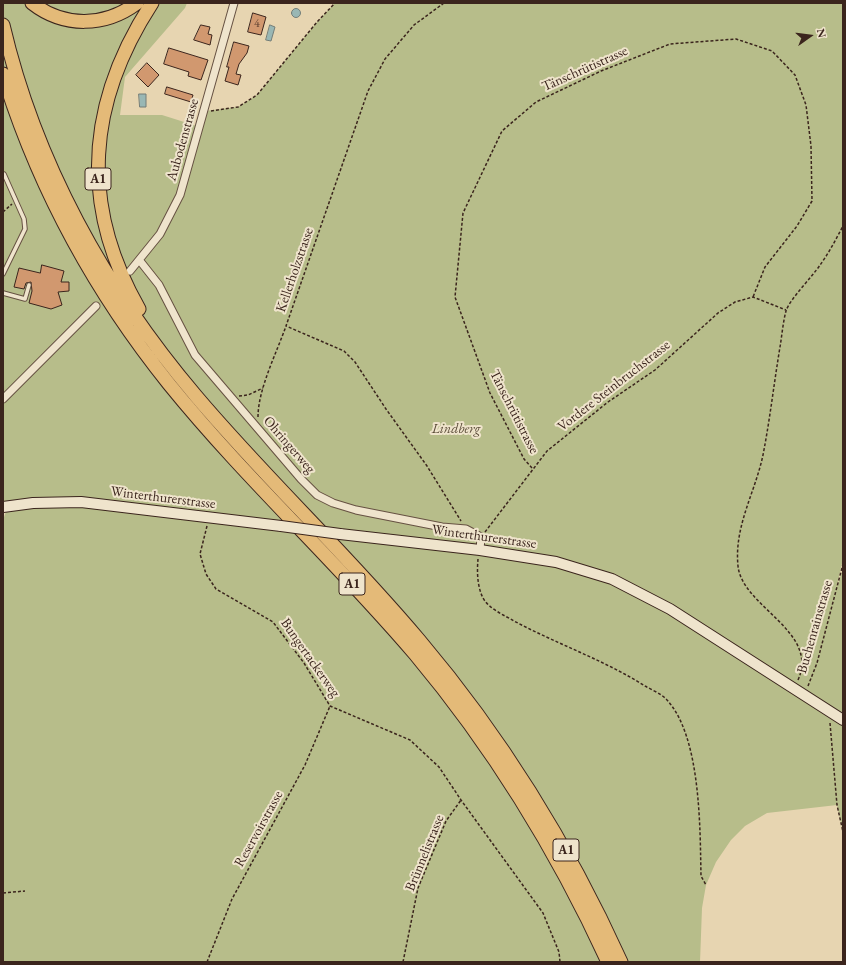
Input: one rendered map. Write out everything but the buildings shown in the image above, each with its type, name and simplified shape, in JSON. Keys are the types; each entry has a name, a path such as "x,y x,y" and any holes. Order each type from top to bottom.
{"highway":[{"path":"32,3 58,18 84,22 107,19 137,3"},
{"name":"A1","path":"152,3 126,46 109,89 100,134 98,170 102,215 112,252 123,280 161,354"},
{"name":"A1","path":"3,25 30,114 66,200 111,282 161,354 225,430 389,605 465,696 497,740 556,833 588,892 621,962"},
{"name":"A1","path":"3,74 26,141 55,206 84,261 120,318 155,366 200,421 381,615 460,710 504,774 546,841 578,900 608,962"}],"main road":[{"name":"Winterthurerstrasse","path":"3,507 33,503 81,502 480,550 556,562 612,578 648,596 805,689 843,720"}],"street":[{"name":"Aubodenstrasse","path":"130,271 140,261 164,228 180,195 205,111 234,3"},
{"name":"Ohringerweg","path":"140,261 159,285 191,350 226,393 309,488 324,499 356,510 448,528 466,529 481,537"},
{"path":"3,399 96,306"},
{"path":"480,550 481,537"}],"lane":[{"path":"3,274 25,229 24,220 4,174"},
{"path":"3,293 25,299 29,285"}],"path":[{"path":"205,111 238,107 257,95 317,22 335,3"},
{"name":"Kellerholzstrasse","path":"444,3 414,25 385,59 368,90 286,326 344,351 355,362 386,409 427,466 466,529"},
{"name":"Tänschrütistrasse","path":"532,468 524,459 490,393 455,297 463,213 502,131 536,102 601,71 670,44 736,39 772,51 795,75 806,105 811,146 812,201 797,226 765,267 753,297"},
{"path":"3,212 16,201"},
{"path":"793,681 797,683 801,674 802,659 797,645 789,631 748,589 738,568 737,555 743,515 763,455 786,310 821,264 843,226"},
{"path":"753,297 786,310"},
{"name":"Vordere Steinbruchstrasse","path":"481,537 532,468 547,451 608,402 655,370 718,313 735,302 753,297"},
{"path":"258,430 258,410 263,388 286,326"},
{"path":"226,393 237,396 248,395 263,388"},
{"name":"Bungertackerweg","path":"208,518 200,554 206,574 216,589 273,622 304,663 330,706 410,740 439,767 461,800 543,913 559,952 560,962"},
{"name":"Buchenrainstrasse","path":"805,689 817,663 843,564"},
{"path":"478,565 480,588 483,598 488,604 499,612 561,645 627,675 667,700 682,723 693,763 698,792 701,876 706,885"},
{"name":"Reservoirstrasse","path":"207,962 232,899 305,765 330,706"},
{"path":"831,730 837,805 843,832"},
{"name":"Brünnelistrasse","path":"403,962 418,888 446,821 461,800"},
{"path":"3,892 25,891"}],"green space":[{"name":"Lindberg","path":"3,3 187,3 185,8 125,77 120,115 162,115 200,127 205,111 238,107 257,95 317,22 335,3 843,3 843,559 836,590 843,568 843,832 837,805 767,813 745,826 731,840 716,862 706,885 702,908 700,962 3,962 3,520 8,506 3,507"}],"water":[{"path":"296,8 301,13 296,18 291,13"},
{"path":"270,25 275,27 271,41 266,40"},
{"path":"139,94 146,94 146,107 140,107"}]}
